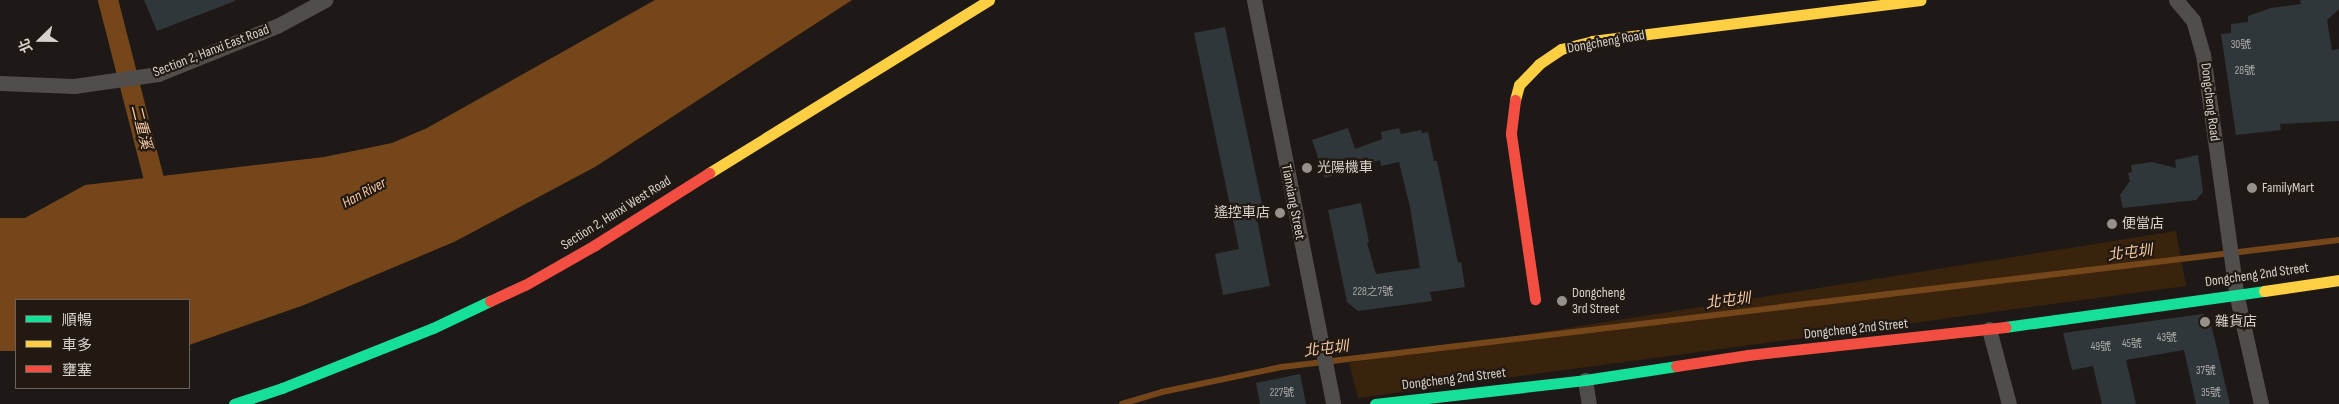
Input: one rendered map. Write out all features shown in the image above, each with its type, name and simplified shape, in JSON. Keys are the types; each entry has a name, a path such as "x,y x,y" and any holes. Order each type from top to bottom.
{"street":[{"name":"Section 2, Hanxi East Road","path":"0,83 74,86 158,74 277,26 325,0"},
{"name":"Section 2, Hanxi West Road","path":"234,404 282,388 425,331 525,285 595,245 757,142 989,0"},
{"name":"Tianxiang Street","path":"1254,0 1333,404"},
{"name":"Dongcheng Road","path":"1536,299 1511,134 1513,109 1519,85 1539,64 1560,49 1592,41 1920,0"},
{"name":"Dongcheng Road","path":"2176,0 2193,20 2203,54 2236,293"},
{"name":"Dongcheng 2nd Street","path":"1375,404 1585,380 1748,355 1989,329 2339,280"},
{"path":"2236,293 2261,404"},
{"path":"1989,329 2009,404"},
{"path":"1585,380 1589,404"}],"shaded area":[{"path":"2176,231 2186,286 1358,398 1349,363"}],"water":[{"name":"Han River","path":"655,0 852,0 595,167 454,242 304,305 190,345 190,299 15,299 15,351 0,351 0,218 25,218 85,185 324,157 392,143 427,128"}],"building":[{"path":"144,0 235,0 235,1 157,31"},
{"path":"2300,0 2339,0 2339,9 2327,20 2332,50 2339,49 2339,121 2280,124 2281,130 2236,135 2221,34 2231,33 2231,24 2248,22 2248,16 2271,8 2301,4"},
{"path":"1225,27 1265,218 1257,219 1270,286 1223,295 1215,254 1239,249 1194,33"},
{"path":"1348,128 1355,149 1382,139 1381,132 1399,128 1401,134 1421,130 1422,133 1428,132 1434,161 1437,161 1458,263 1461,262 1465,287 1430,292 1432,301 1358,311 1347,302 1328,210 1361,203 1369,242 1367,243 1376,274 1420,268 1410,207 1399,162 1381,166 1380,160 1325,178 1312,140"},
{"path":"2198,155 2203,192 2196,200 2123,208 2120,195 2130,181 2128,173 2132,172 2131,165 2152,162 2176,168 2175,160"},
{"path":"2203,314 2210,320 2230,404 2196,404 2184,350 2126,360 2136,404 2102,404 2093,366 2072,370 2063,333"},
{"path":"1300,374 1306,404 1260,404 1256,383"}],"waterway":[{"name":"二重溪","path":"108,0 160,202"},
{"name":"北屯圳","path":"1122,404 1162,392 1282,367 2339,240"}],"traffic: fast":[{"path":"2005,327 2264,291"},
{"path":"234,404 282,388 433,328 490,301"},
{"path":"1375,404 1585,380 1676,366"}],"traffic: slow":[{"path":"709,173 989,0"},
{"path":"1515,100 1519,85 1539,64 1561,49 1592,41 1920,0"},
{"path":"2264,291 2339,280"}],"traffic: jam":[{"path":"1515,100 1511,134 1535,299"},
{"path":"490,301 525,285 595,245 709,173"},
{"path":"1676,366 1748,355 2005,327"}],"place":[{"name":"光陽機車","path":"1307,168"},
{"name":"FamilyMart","path":"2252,188"},
{"name":"遙控車店","path":"1280,213"},
{"name":"便當店","path":"2112,224"},
{"name":"Dongcheng 3rd Street","path":"1562,301"},
{"name":"雜貨店","path":"2205,322"}]}
